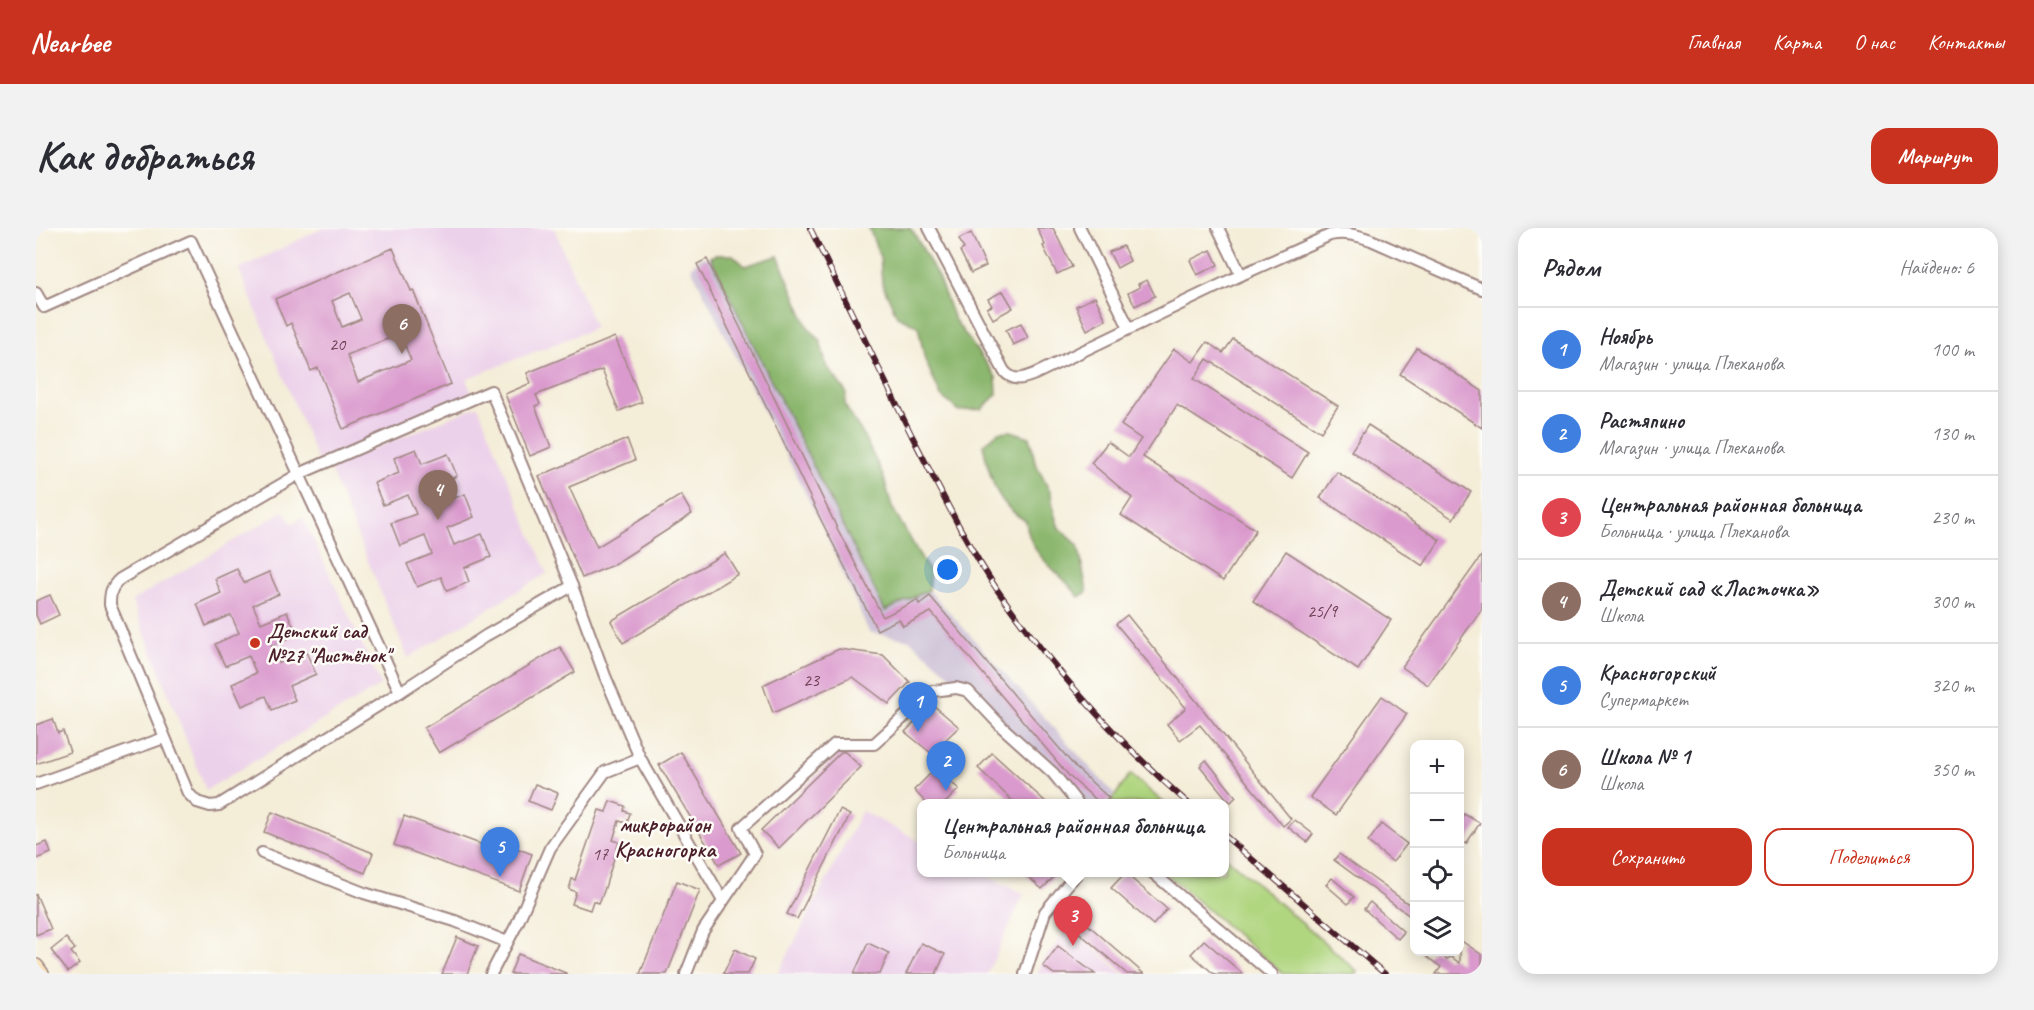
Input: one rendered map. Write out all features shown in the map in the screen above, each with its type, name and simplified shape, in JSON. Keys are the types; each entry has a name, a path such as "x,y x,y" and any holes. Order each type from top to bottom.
{"main road":[{"path":"36,966 41,974"}],"street":[{"path":"929,228 1004,371 1015,379 1035,374 1240,275 1330,235 1355,231 1482,289"},
{"path":"1080,228 1129,328"},
{"path":"1218,228 1240,275"},
{"path":"36,293 44,307 191,241 400,692"},
{"path":"572,586 488,635 219,805 210,806 197,802 188,793 110,605 113,585 120,579 300,474 491,391 572,586 605,676 640,758 723,901"},
{"path":"686,974 702,931 756,854 741,828 835,744 874,744 933,691 956,688 968,691 1002,728 1053,774 1074,799"},
{"path":"36,784 164,738"},
{"path":"491,974 518,924 550,848 605,772 640,758"},
{"path":"262,853 364,893 455,921 507,942"},
{"path":"1025,974 1038,931 1050,906 1075,877"},
{"path":"1157,877 1272,974"}],"shaded area":[{"path":"323,228 554,228 595,328 466,379 473,397 318,461 239,269"},
{"path":"710,257 885,611 929,590 1114,794 1110,799 1074,799 968,691 910,640 869,632 824,530 691,268 700,258"},
{"path":"478,406 547,573 408,658 329,467"},
{"name":"Детский сад №27 \"Аистёнок\"","path":"284,511 292,524 303,517 381,685 206,790 132,601"},
{"path":"862,811 917,840 917,877 989,877 1024,894 987,974 778,974"},
{"path":"1069,927 1123,974 1038,974 1041,964"}],"green space":[{"path":"869,228 910,228 914,233 938,277 954,319 996,377 997,394 982,409 959,411 941,396 925,360 918,326 897,316 882,283 880,257"},
{"path":"733,255 745,266 778,256 808,327 820,340 826,365 846,392 845,406 861,431 883,475 892,507 930,573 929,590 885,611 710,257"},
{"path":"1011,431 1030,437 1035,462 1051,494 1059,528 1078,545 1087,592 1079,597 1039,554 1033,545 1026,521 1007,506 996,489 983,445 998,432"},
{"path":"1130,774 1159,799 1113,799"},
{"path":"1229,859 1357,971 1355,974 1283,974 1170,877 1229,877"}],"building":[{"path":"1037,228 1053,228 1072,267 1057,274"},
{"path":"971,233 986,266 971,273 960,251 964,249 959,239"},
{"path":"1123,246 1130,261 1117,268 1109,252"},
{"path":"393,248 411,291 413,290 451,384 343,429 318,368 311,371 291,323 286,326 275,299","holes":["350,293 361,319 342,327 332,301","400,334 411,360 358,382 347,355"]},
{"path":"1211,250 1218,265 1197,275 1190,260"},
{"path":"707,259 838,530 883,617 917,600 919,604 930,596 1076,768 1108,799 1095,799 1070,777 931,612 903,626 899,619 877,630 697,264"},
{"path":"1147,280 1155,296 1135,306 1128,293 1140,287 1138,284"},
{"path":"1003,291 1013,308 993,319 987,308 992,306 988,299"},
{"path":"1095,297 1106,320 1087,330 1076,306"},
{"path":"1021,323 1028,338 1013,345 1006,330"},
{"path":"615,337 642,402 619,411 602,370 536,395 540,404 535,406 551,447 530,456 505,394 531,383 527,373"},
{"path":"1233,339 1338,406 1321,432 1207,359 1194,379 1308,452 1292,478 1177,405 1143,457 1256,530 1223,581 1121,515 1132,498 1091,463 1108,442 1129,457 1141,439 1121,425 1174,349 1193,362 1207,342 1223,353"},
{"path":"1417,348 1482,391 1482,428 1400,374"},
{"path":"1368,425 1471,492 1453,519 1351,451"},
{"path":"627,439 635,460 569,487 597,547 681,495 692,514 613,565 582,578 539,476"},
{"path":"416,449 422,464 448,454 457,476 431,486 438,504 465,494 474,517 447,528 454,545 482,534 491,557 464,568 469,582 447,591 441,577 417,587 407,564 432,554 425,536 400,546 391,523 416,514 408,495 383,505 374,483 399,473 394,458"},
{"path":"1337,472 1440,540 1423,566 1320,498"},
{"path":"1286,551 1391,620 1358,670 1253,601"},
{"path":"725,553 738,574 623,643 611,621"},
{"path":"1482,555 1482,609 1428,685 1402,667"},
{"path":"237,569 244,583 269,572 279,594 253,605 261,623 287,612 297,634 271,646 279,663 306,652 316,674 289,686 295,700 272,710 266,696 242,706 232,684 256,673 249,656 225,666 215,644 239,633 231,615 206,626 197,604 221,593 215,579"},
{"path":"50,595 59,615 40,624 36,615 36,601"},
{"path":"1127,615 1291,819 1283,826 1200,725 1180,740 1167,724 1186,708 1116,624"},
{"path":"560,647 575,672 439,753 424,728"},
{"path":"839,649 883,655 910,682 889,704 853,677 773,713 763,685"},
{"path":"1382,696 1407,714 1336,815 1310,797"},
{"path":"933,705 959,727 931,753 905,732"},
{"path":"53,719 58,733 63,731 70,752 36,764 36,725"},
{"path":"681,752 741,853 719,865 659,765"},
{"path":"841,752 845,752 861,767 779,848 761,830"},
{"path":"992,753 1043,799 1011,799 978,768"},
{"path":"1206,760 1236,797 1231,802 1227,799 1200,766"},
{"path":"935,769 959,789 949,799 922,799 914,790"},
{"path":"535,784 558,793 551,810 528,801"},
{"path":"610,801 625,806 624,811 630,813 627,823 619,821 613,840 619,842 604,891 599,903 593,901 590,910 572,904 576,892 569,889 572,879 575,880 599,810 606,812"},
{"path":"840,810 850,815 797,919 787,914"},
{"path":"272,812 373,853 365,873 264,832"},
{"path":"1464,814 1480,823 1466,844 1464,843"},
{"path":"404,816 502,852 505,844 532,854 519,891 394,845"},
{"path":"1295,820 1313,834 1307,842 1288,827"},
{"path":"1381,824 1407,844 1393,862 1368,842"},
{"path":"47,842 51,853 36,859 36,846"},
{"path":"1339,854 1410,905 1410,916 1334,860"},
{"path":"1028,877 1054,877 1042,889"},
{"path":"1121,877 1130,877 1167,909 1153,925 1111,888"},
{"path":"1332,878 1354,897 1348,904 1326,885"},
{"path":"677,881 700,890 667,974 640,974"},
{"path":"36,894 51,929 36,935"},
{"path":"1370,902 1404,932 1398,939 1364,909"},
{"path":"1069,908 1144,974 1127,974 1061,917"},
{"path":"457,937 478,946 467,974 442,974"},
{"path":"66,938 75,949 71,952 80,963 68,972 51,950"},
{"path":"1204,940 1243,974 1214,974 1191,954"},
{"path":"868,943 889,953 880,974 854,974"},
{"path":"921,943 945,954 936,974 906,974"},
{"path":"1464,943 1482,955 1482,974 1436,974 1441,967 1427,957 1443,956 1447,959 1451,957 1460,963 1460,956 1464,956"},
{"path":"1058,946 1095,974 1054,974 1043,966"},
{"path":"735,949 755,959 748,974 723,974"},
{"path":"518,954 566,973 566,974 510,974"}],"railway":[{"path":"810,228 942,495 998,591 1087,703 1183,799"},
{"path":"1229,839 1385,974"}],"place":[{"name":"Школа № 1","path":"402,354"},
{"name":"Детский сад «Ласточка»","path":"438,520"},
{"name":"Детский сад №27 \"Аистёнок\"","path":"255,643"},
{"name":"Ноябрь","path":"918,732"},
{"name":"Растяпино","path":"946,791"},
{"name":"Красногорский","path":"500,877"},
{"name":"Центральная районная больница","path":"1073,946"}],"district":[{"name":"микрорайон Красногорка","path":"665,836"}]}
